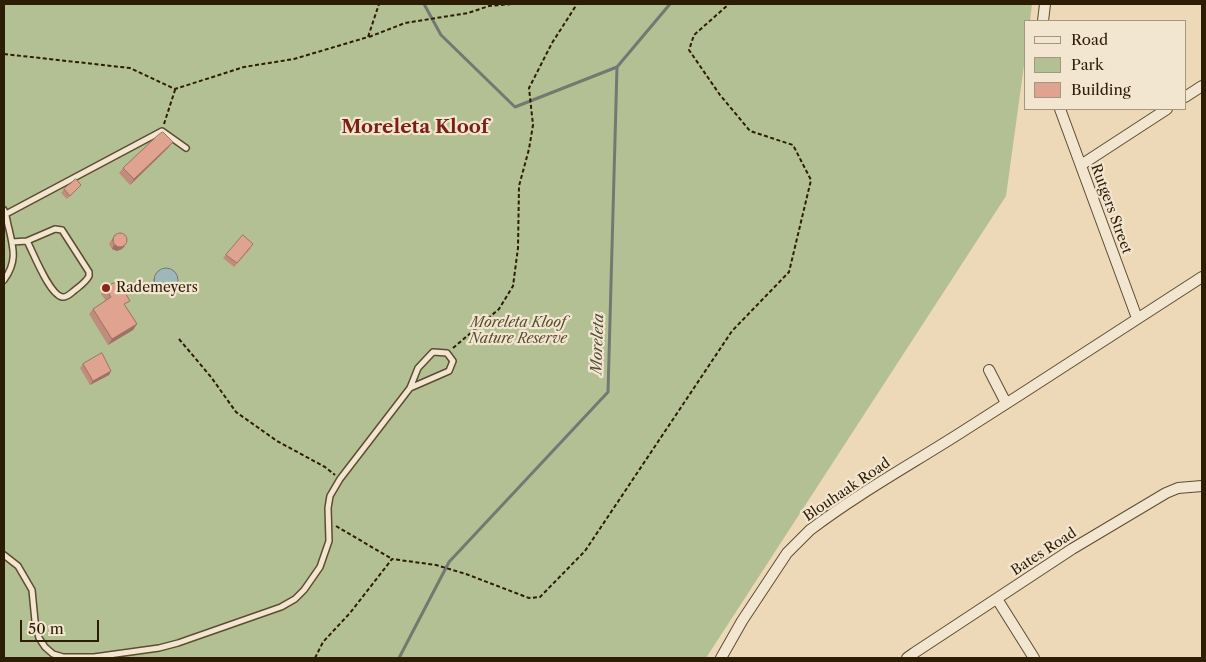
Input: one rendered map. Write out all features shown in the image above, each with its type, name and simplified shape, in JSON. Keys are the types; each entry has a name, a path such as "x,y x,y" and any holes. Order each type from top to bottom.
{"street":[{"path":"1043,20 1046,4"},
{"path":"1186,97 1202,86"},
{"name":"Rutgers Street","path":"1060,110 1137,318"},
{"path":"1081,165 1165,110"},
{"name":"Blouhaak Road","path":"720,658 787,553 800,539 823,521 1006,403 1049,378 1137,318 1202,277"},
{"path":"989,370 1006,403"},
{"name":"Bates Road","path":"908,658 1072,550 1166,493 1178,488 1202,486"},
{"path":"997,599 1034,658"}],"lane":[{"path":"4,280 12,268 14,256 5,212 162,131 186,148"},
{"path":"12,242 27,241 55,229 62,230 87,268 89,276 69,296 60,296 55,293 48,282 27,241"},
{"path":"4,555 18,566 32,590 35,621 39,638 53,654 63,658 94,657 159,648 281,607 295,599 304,590 320,567 329,541 328,508 330,496 340,480 410,388 418,368 433,352 447,353 453,361 449,371 410,388"}],"path":[{"path":"368,37 379,4"},
{"path":"4,54 130,68 175,90 244,67 294,59 368,37 406,23 468,14 489,6 512,4"},
{"path":"447,353 499,309 513,286 518,248 519,186 533,125 529,88 552,44 577,4"},
{"path":"329,522 392,559 436,565 466,574 529,598 540,597 585,551 732,332 789,272 811,180 793,145 750,131 720,95 689,50 694,35 729,4"},
{"path":"162,131 175,90"},
{"path":"179,339 211,377 236,412 277,441 325,467 340,480"},
{"path":"315,658 323,642 350,613 392,559"}],"green space":[{"name":"Moreleta Kloof Nature Reserve","path":"4,4 1032,4 1030,20 1024,20 1024,65 1006,196 706,658 4,658"}],"water":[{"path":"166,268 174,272 178,280 174,288 166,292 158,288 154,280 158,272"}],"building":[{"path":"163,132 173,142 134,179 123,168"},
{"path":"76,179 81,185 70,196 64,189"},
{"path":"117,233 123,233 127,240 123,247 117,247 113,243 113,237"},
{"path":"243,235 253,244 237,263 226,255"},
{"path":"118,281 130,301 124,304 137,324 112,339 93,309 111,297 105,288"},
{"path":"102,353 111,371 93,381 83,364"}],"waterway":[{"path":"424,4 441,35 515,107 617,67"},
{"name":"Moreleta","path":"399,658 449,562 608,392 617,67 670,4"}],"place":[{"name":"Rademeyers","path":"106,288"}],"district":[{"name":"Moreleta Kloof","path":"415,128"}]}
